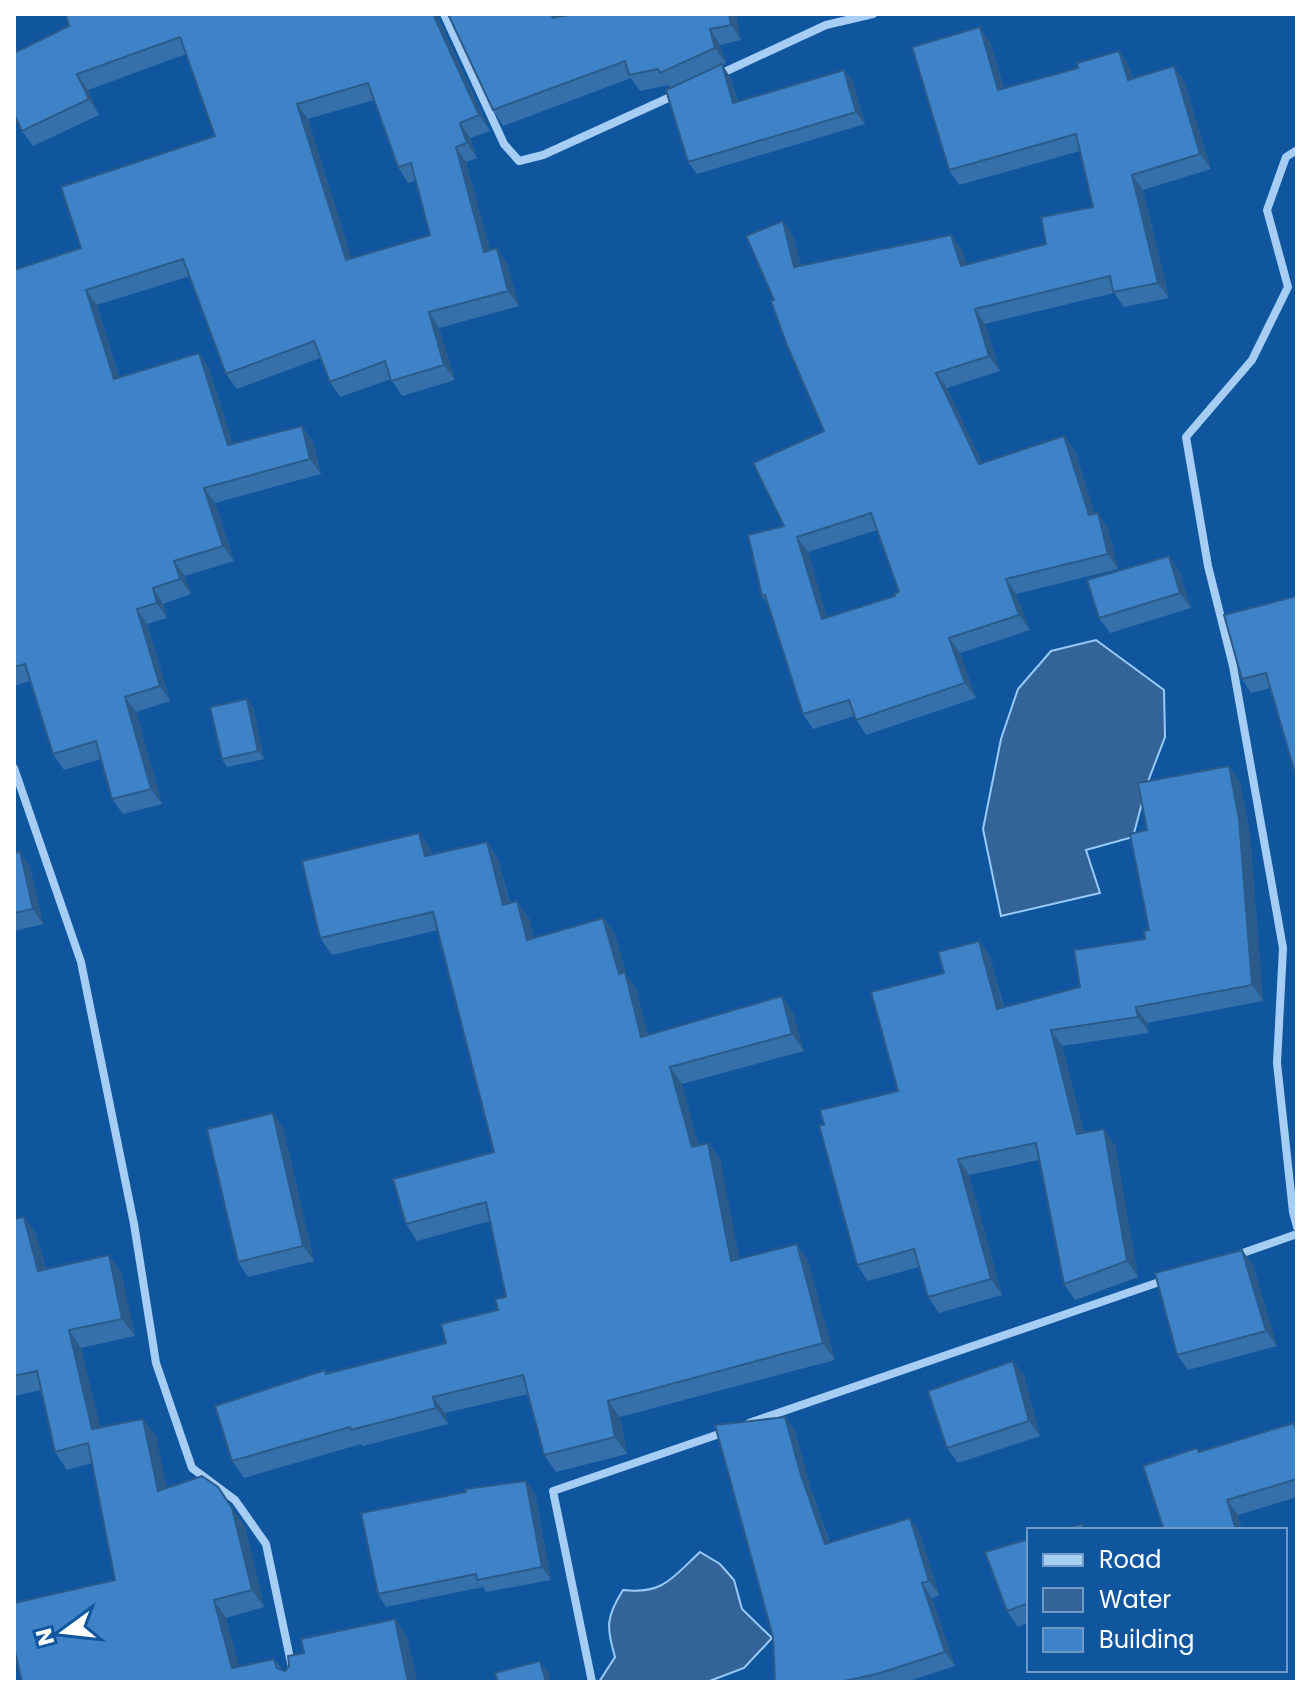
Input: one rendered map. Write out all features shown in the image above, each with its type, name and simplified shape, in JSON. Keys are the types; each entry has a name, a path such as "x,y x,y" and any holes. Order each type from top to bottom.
{"street":[{"path":"444,14 504,144 519,161 543,155 685,90"},
{"path":"713,77 826,25 873,14"},
{"path":"1297,150 1286,157 1267,210 1288,287 1252,360 1186,437 1208,566 1233,666 1283,948 1277,1063 1297,1227"},
{"path":"14,768 81,962 134,1224 156,1363 192,1468 235,1500 266,1544 295,1682"},
{"path":"1223,1260 1297,1234"},
{"path":"746,1424 1178,1275"},
{"path":"592,1682 553,1491 731,1430"}],"water":[{"path":"1096,640 1164,690 1165,737 1147,784 1133,837 1086,850 1100,893 1001,916 983,829 1001,739 1018,689 1051,651"},
{"path":"700,1552 720,1564 734,1580 742,1609 772,1638 744,1668 707,1682 599,1682 615,1657 609,1622 623,1590 658,1587"}],"building":[{"path":"433,14 479,115 460,123 467,143 456,147 484,252 497,248 508,291 429,312 444,365 391,381 385,361 330,382 314,341 226,374 183,259 86,290 114,379 199,353 228,445 302,426 310,459 204,488 223,546 174,561 180,579 153,588 157,603 137,609 160,686 125,697 151,789 112,799 96,741 53,754 25,664 14,667 14,270 81,248 61,187 215,136 180,37 77,74 89,99 22,131 14,114 14,53 69,26 66,16","holes":["368,83 398,167 411,163 430,235 346,260 297,104"]},
{"path":"448,14 551,14 553,18 574,14 729,14 731,25 710,29 715,48 660,73 658,69 629,75 625,61 493,110"},
{"path":"980,27 998,90 1078,68 1077,63 1119,51 1128,80 1174,66 1200,154 1132,175 1158,283 1113,292 1110,276 975,309 989,356 936,373 979,464 1064,436 1089,515 1098,513 1108,554 1006,579 1019,615 949,638 965,683 856,720 849,700 803,714 765,595 762,596 748,535 784,526 753,463 824,431 786,343 771,301 774,300 746,236 783,221 794,267 951,235 961,266 1046,244 1041,217 1093,207 1076,134 949,170 912,47","holes":["871,513 899,592 895,596 822,619 797,537"]},
{"path":"722,64 733,103 844,70 856,112 688,162 666,90"},
{"path":"1169,556 1180,593 1099,618 1087,580"},
{"path":"1297,596 1297,780 1266,673 1242,679 1224,615"},
{"path":"247,699 258,751 222,759 210,707"},
{"path":"1229,766 1239,819 1252,985 1136,1007 1138,1017 1051,1030 1077,1134 1104,1129 1127,1261 1064,1284 1036,1143 958,1159 991,1279 928,1297 914,1249 857,1265 819,1125 824,1125 820,1110 898,1091 871,992 944,973 938,952 979,941 997,1009 1080,987 1074,950 1145,939 1144,931 1149,930 1130,834 1147,830 1138,783"},
{"path":"419,833 425,856 487,842 503,905 517,901 527,940 603,918 619,974 625,972 641,1037 782,996 792,1034 670,1067 692,1147 708,1143 731,1261 797,1244 823,1343 608,1401 615,1437 544,1455 523,1375 433,1397 436,1408 351,1430 350,1427 232,1461 215,1406 325,1370 326,1374 446,1343 441,1324 498,1310 495,1299 506,1297 486,1202 406,1224 393,1179 494,1152 433,912 320,938 302,861"},
{"path":"20,851 33,909 14,913 14,853"},
{"path":"273,1113 303,1246 238,1262 207,1129"},
{"path":"24,1217 38,1271 109,1255 122,1319 69,1330 92,1429 143,1419 158,1491 202,1476 218,1487 232,1508 252,1590 214,1600 232,1668 274,1659 277,1668 285,1671 289,1666 288,1656 304,1653 301,1639 395,1619 408,1682 22,1682 14,1647 14,1603 115,1580 88,1443 55,1452 37,1371 14,1376 14,1219"},
{"path":"1242,1250 1266,1331 1177,1355 1155,1273"},
{"path":"1013,1361 1029,1421 947,1448 928,1391"},
{"path":"785,1417 825,1544 910,1518 929,1581 922,1583 945,1652 877,1674 840,1682 775,1682 773,1637 715,1425"},
{"path":"1294,1423 1297,1434 1297,1479 1227,1500 1235,1528 1163,1528 1143,1466 1197,1448 1199,1452"},
{"path":"526,1481 542,1567 477,1580 476,1574 378,1594 361,1513 466,1492 465,1489"},
{"path":"1027,1540 1027,1604 1007,1611 985,1552"},
{"path":"540,1661 546,1682 498,1682 495,1673"}]}
